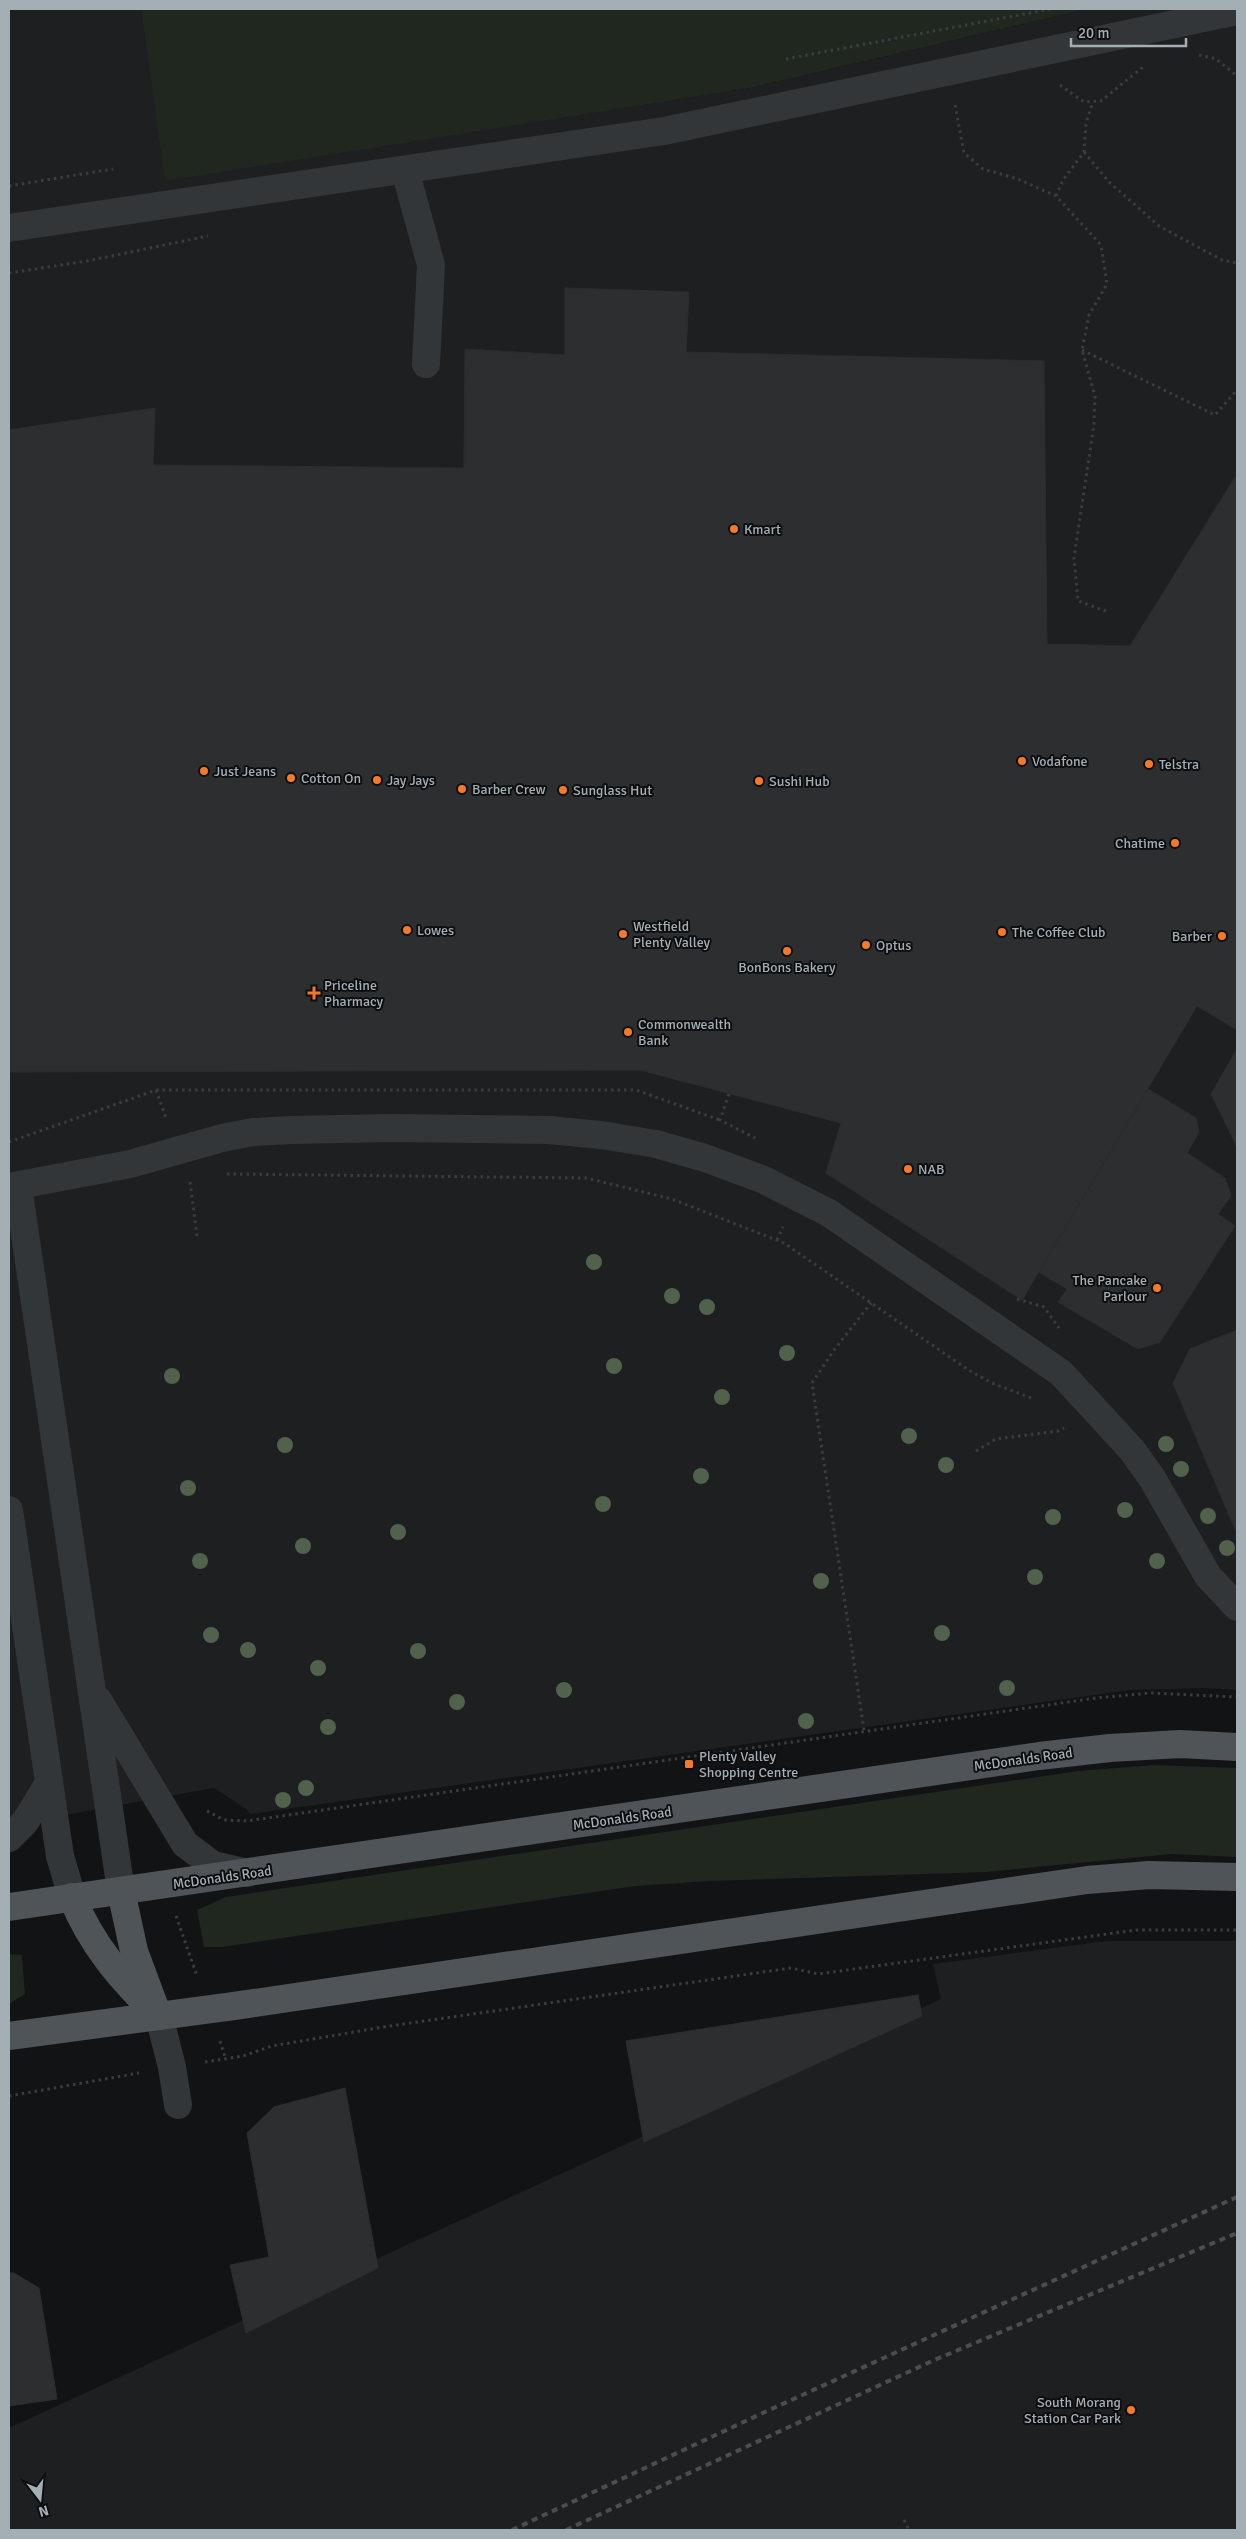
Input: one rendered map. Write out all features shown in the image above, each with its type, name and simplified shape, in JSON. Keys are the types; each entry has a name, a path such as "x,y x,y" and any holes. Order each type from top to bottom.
{"main road":[{"name":"McDonalds Road","path":"9,1907 72,1897 165,1886 1048,1755 1110,1748 1180,1744 1237,1747"},
{"path":"9,2036 209,2009 1087,1880 1149,1875 1237,1877"},
{"path":"121,1891 134,1951 159,2016"},
{"path":"72,1897 92,1939 131,1989 159,2016"}],"street":[{"path":"9,228 664,131 1237,11"},
{"path":"406,170 431,265 426,364"},
{"path":"121,1891 13,1187 130,1164 222,1138 253,1132 291,1130 392,1128 549,1130 601,1135 656,1144 705,1158 764,1180 829,1213 1061,1373 1093,1406 1137,1457 1152,1478 1208,1576 1237,1607"},
{"path":"9,1510 60,1856 72,1897"},
{"path":"91,1688 173,1828 185,1844 213,1865 248,1873"},
{"path":"9,1838 24,1822 49,1783"},
{"path":"159,2016 172,2067 178,2105"}],"path":[{"path":"786,59 1051,9"},
{"path":"1056,196 1064,180 1084,152 1086,123 1093,102"},
{"path":"955,105 964,153 983,169 1018,179 1056,196 1101,245 1107,284 1089,315 1082,350 1095,396 1085,491 1074,558 1078,601 1106,611"},
{"path":"1084,152 1109,182 1159,226 1222,260 1237,263"},
{"path":"9,186 114,170"},
{"path":"1082,350 1215,415 1237,390"},
{"path":"226,1174 586,1178 672,1199 784,1243 970,1371 992,1383 1038,1400"},
{"path":"190,1180 197,1236"},
{"path":"864,1730 812,1383 871,1303"},
{"path":"976,1451 996,1439 1058,1431 1074,1424 1093,1406"},
{"path":"173,1828 203,1810 224,1820 247,1821 864,1730 1096,1698 1151,1693 1237,1697"},
{"path":"165,1886 226,2060"},
{"path":"9,2096 172,2067 226,2060 272,2046 383,2027 791,1968 818,1974 1136,1930 1237,1930"},
{"path":"904,2520 909,2530"}],"shaded area":[{"name":"Westfield Plenty Valley","path":"9,9 141,9 166,180 750,88 1087,9 1237,9 1237,1690 1205,1688 1130,1690 250,1814 246,1809 214,1788 9,1825"},
{"path":"141,9 1087,9 750,88 165,181"},
{"path":"1154,1765 1237,1768 1237,1857 1172,1854 986,1872 710,1881 635,1886 222,1947 204,1947 197,1910 226,1897 1078,1771"},
{"path":"1106,1941 1237,1941 1237,2530 9,2530 9,2428 941,1999 933,1964"},
{"path":"9,1954 22,1955 25,1994 9,2004"}],"building":[{"name":"Westfield Plenty Valley","path":"565,288 689,292 686,352 1044,361 1047,644 1130,646 1237,474 1237,1030 1197,1006 1022,1300 826,1173 841,1123 640,1070 9,1072 9,430 155,408 153,465 464,468 465,349 565,355"},
{"path":"1237,1049 1237,1147 1211,1094"},
{"path":"1148,1089 1196,1118 1199,1132 1187,1153 1225,1178 1231,1196 1218,1214 1235,1226 1160,1342 1138,1349 1058,1302 1067,1289 1039,1272"},
{"path":"1237,1330 1237,1534 1173,1383 1190,1349"},
{"path":"918,1995 922,2016 644,2142 626,2041"},
{"path":"345,2088 378,2268 246,2333 230,2265 269,2257 247,2133 274,2107"},
{"path":"9,2273 14,2273 39,2288 57,2399 9,2406"}],"railway":[{"path":"512,2530 765,2412 1237,2197"},
{"path":"566,2530 932,2361 1237,2233"}],"place":[{"name":"Kmart","path":"734,529"},
{"name":"Vodafone","path":"1022,761"},
{"name":"Telstra","path":"1149,764"},
{"name":"Just Jeans","path":"204,771"},
{"name":"Cotton On","path":"291,778"},
{"name":"Jay Jays","path":"377,780"},
{"name":"Sushi Hub","path":"759,781"},
{"name":"Barber Crew","path":"462,789"},
{"name":"Sunglass Hut","path":"563,790"},
{"name":"Chatime","path":"1175,843"},
{"name":"Lowes","path":"407,930"},
{"name":"The Coffee Club","path":"1002,932"},
{"name":"Westfield Plenty Valley","path":"623,934"},
{"name":"Barber","path":"1222,936"},
{"name":"Optus","path":"866,945"},
{"name":"BonBons Bakery","path":"787,951"},
{"name":"Priceline Pharmacy","path":"314,993"},
{"name":"Commonwealth Bank","path":"628,1032"},
{"name":"NAB","path":"908,1169"},
{"name":"The Pancake Parlour","path":"1157,1288"},
{"name":"Plenty Valley Shopping Centre","path":"689,1764"},
{"name":"South Morang Station Car Park","path":"1131,2410"}]}
